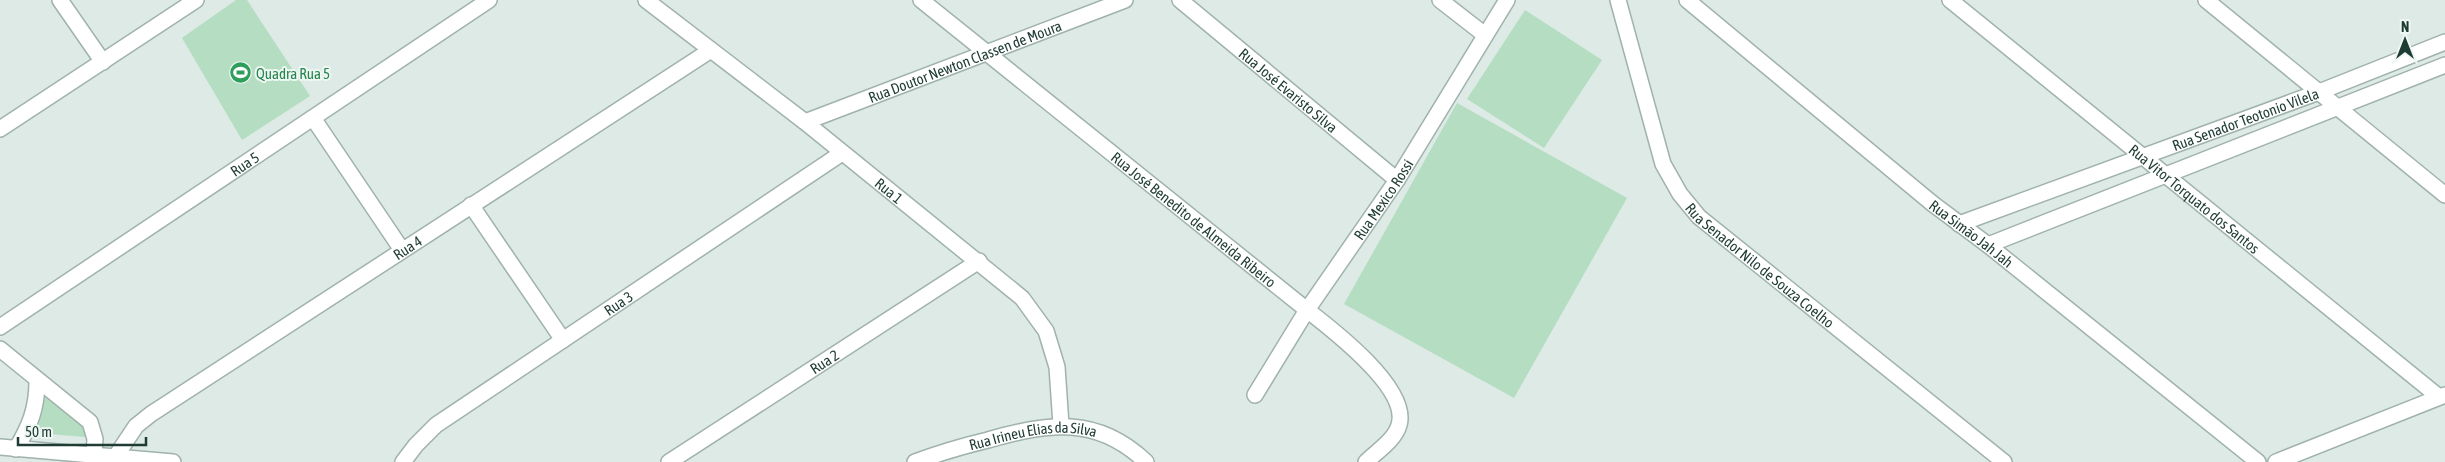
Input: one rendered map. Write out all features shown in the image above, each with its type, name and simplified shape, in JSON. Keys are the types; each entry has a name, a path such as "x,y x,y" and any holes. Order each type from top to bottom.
{"street":[{"path":"60,0 103,62"},
{"path":"0,129 196,0"},
{"name":"Rua 5","path":"0,327 489,0"},
{"name":"Rua 1","path":"646,0 805,122 979,261 1022,298 1046,331 1057,367 1060,425"},
{"name":"Rua José Benedito de Almeida Ribeiro","path":"921,0 1307,310 1368,362 1397,401 1401,414 1399,426 1393,436 1366,462"},
{"name":"Rua Doutor Newton Classen de Moura","path":"805,122 1124,0"},
{"name":"Rua José Evaristo Silva","path":"1180,0 1397,180"},
{"path":"1440,0 1485,35"},
{"name":"Rua Mexico Rossi","path":"1255,395 1307,310 1397,180 1507,0"},
{"name":"Rua Senador Nilo de Souza Coelho","path":"1618,0 1662,164 1680,194 1700,217 2004,462"},
{"name":"Rua Simão Jah Jah","path":"1687,0 1959,224 1988,245 2258,462"},
{"name":"Rua Vitor Torquato dos Santos","path":"1950,0 2140,156 2166,174 2442,396"},
{"path":"2206,0 2445,195"},
{"name":"Rua Senador Teotonio Vilela","path":"1959,224 2140,156 2319,92 2445,42"},
{"name":"Rua 4","path":"116,456 136,426 151,414 711,50"},
{"name":"Rua Senador Teotonio Vilela","path":"1988,245 2445,65"},
{"path":"313,118 402,250"},
{"name":"Rua 3","path":"403,462 416,445 436,425 842,153"},
{"path":"471,205 563,340"},
{"name":"Rua 2","path":"669,462 979,261"},
{"path":"0,350 90,422 95,439 94,454"},
{"path":"16,449 34,416 37,402 37,381"},
{"path":"2276,462 2442,396"},
{"name":"Rua Irineu Elias da Silva","path":"915,462 941,452 1031,428 1060,425 1105,434 1130,446 1146,462"},
{"path":"0,447 173,462"}],"green space":[{"path":"236,0 247,0 310,96 242,140 182,38"},
{"path":"1525,10 1602,60 1544,148 1467,99"},
{"path":"1457,103 1627,198 1514,398 1344,304"},
{"path":"46,394 87,427 85,437 37,433"}],"place":[{"name":"Quadra Rua 5","path":"240,73"}]}
